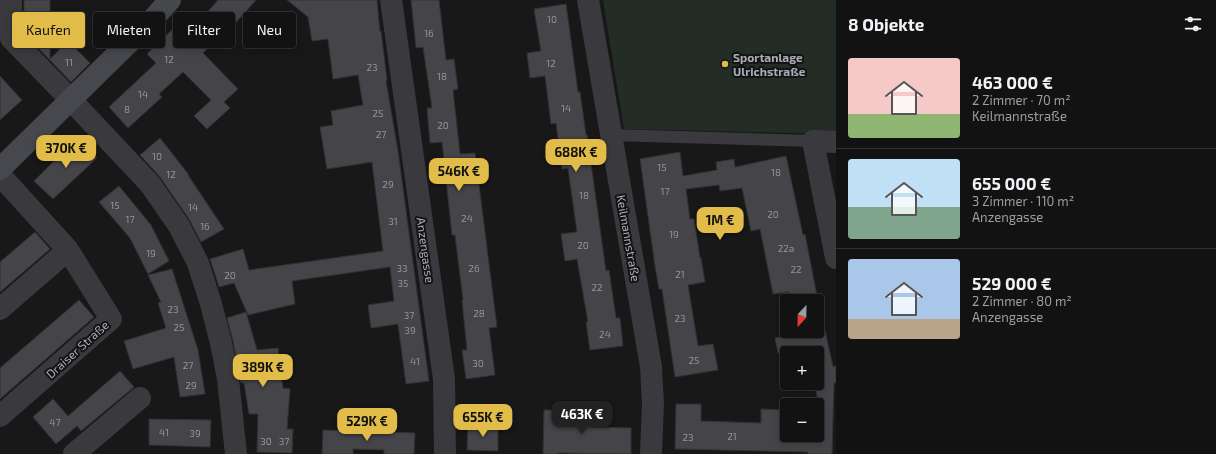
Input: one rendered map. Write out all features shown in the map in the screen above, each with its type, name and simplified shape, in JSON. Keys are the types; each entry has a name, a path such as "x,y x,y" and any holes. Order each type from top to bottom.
{"street":[{"path":"11,0 11,38 150,184 180,226 198,263 211,304 228,379 236,454"},
{"path":"0,169 152,20 170,0"},
{"name":"Anzengasse","path":"392,0 396,39 444,380 445,454"},
{"name":"Keilmannstraße","path":"588,0 651,367 653,404 651,454"},
{"path":"836,142 813,140 836,258"},
{"name":"Draiser Straße","path":"0,175 68,250 111,319 0,416"},
{"path":"0,309 68,250"},
{"path":"74,454 140,398"}],"lane":[{"path":"611,135 813,140"}],"shaded area":[{"name":"Sportanlage Ulrichstraße","path":"603,0 836,0 836,134 624,129"}],"building":[{"path":"24,0 50,0 50,12 24,12"},
{"path":"218,0 256,0 245,12 243,12 243,15 235,24 235,12 208,12"},
{"path":"287,0 377,0 386,81 398,151 429,381 406,384 398,324 371,328 368,305 394,301 390,267 292,281 295,304 248,315 234,283 219,287 210,259 243,249 249,270 383,251 372,162 327,169 320,127 333,125 331,111 363,105 358,75 333,79 328,39 312,41 308,17"},
{"path":"411,0 439,0 446,60 454,59 458,89 453,90 460,154 475,153 497,327 489,328 495,375 466,379 462,350 467,350 463,300 455,235 452,235 442,142 430,143 427,108 432,108 423,47 416,48"},
{"path":"566,4 578,92 580,92 587,135 606,271 609,270 616,318 620,318 623,346 590,350 586,322 588,322 577,259 565,261 561,234 577,232 568,168 562,169 556,123 551,124 545,76 530,78 527,53 541,51 534,9"},
{"path":"173,29 173,48 208,48 203,53 238,89 224,102 230,108 207,129 194,116 211,100 183,72 159,94 162,97 128,128 109,107 156,63 147,54 153,48 165,48 165,37"},
{"path":"38,48 50,48 50,59 61,48 75,48 90,63 71,82"},
{"path":"0,76 22,100 0,120"},
{"path":"77,138 97,158 53,199 34,181"},
{"path":"160,138 189,175 224,229 201,242 189,219 160,177 140,155"},
{"path":"680,152 683,176 717,170 716,162 734,159 735,167 786,156 803,235 805,234 817,294 788,294 788,292 773,294 760,229 751,231 742,188 720,191 719,185 686,189 690,219 694,219 705,282 688,285 698,346 713,344 718,370 675,377 662,289 659,289 655,266 640,159"},
{"path":"119,186 151,225 169,261 148,274 130,238 99,202"},
{"path":"35,232 50,249 0,292 0,262"},
{"path":"172,269 198,350 205,394 180,397 174,357 133,369 124,341 166,328 158,303 161,302 148,275"},
{"path":"79,300 94,317 0,399 0,368"},
{"path":"246,312 257,350 278,348 283,388 290,389 287,429 293,429 292,453 257,452 258,414 249,414 244,383 241,383 227,318"},
{"path":"824,326 833,367 836,366 836,383 834,383 832,454 808,454 808,452 675,449 676,404 701,404 701,421 761,423 761,409 780,410 780,442 824,442 824,398 817,398 816,390 824,390 824,346 780,346 780,353 778,353 775,338 824,338"},
{"path":"120,371 134,387 81,431 77,426 56,444 33,417 53,399 68,416"},
{"path":"591,409 591,427 631,428 631,454 543,454 544,410"},
{"path":"149,419 211,420 210,447 149,445"},
{"path":"468,424 498,425 498,451 467,450"},
{"path":"323,430 415,433 414,454 384,454 384,450 353,449 353,454 322,454"}],"place":[{"name":"Sportanlage Ulrichstraße","path":"725,64"}]}
